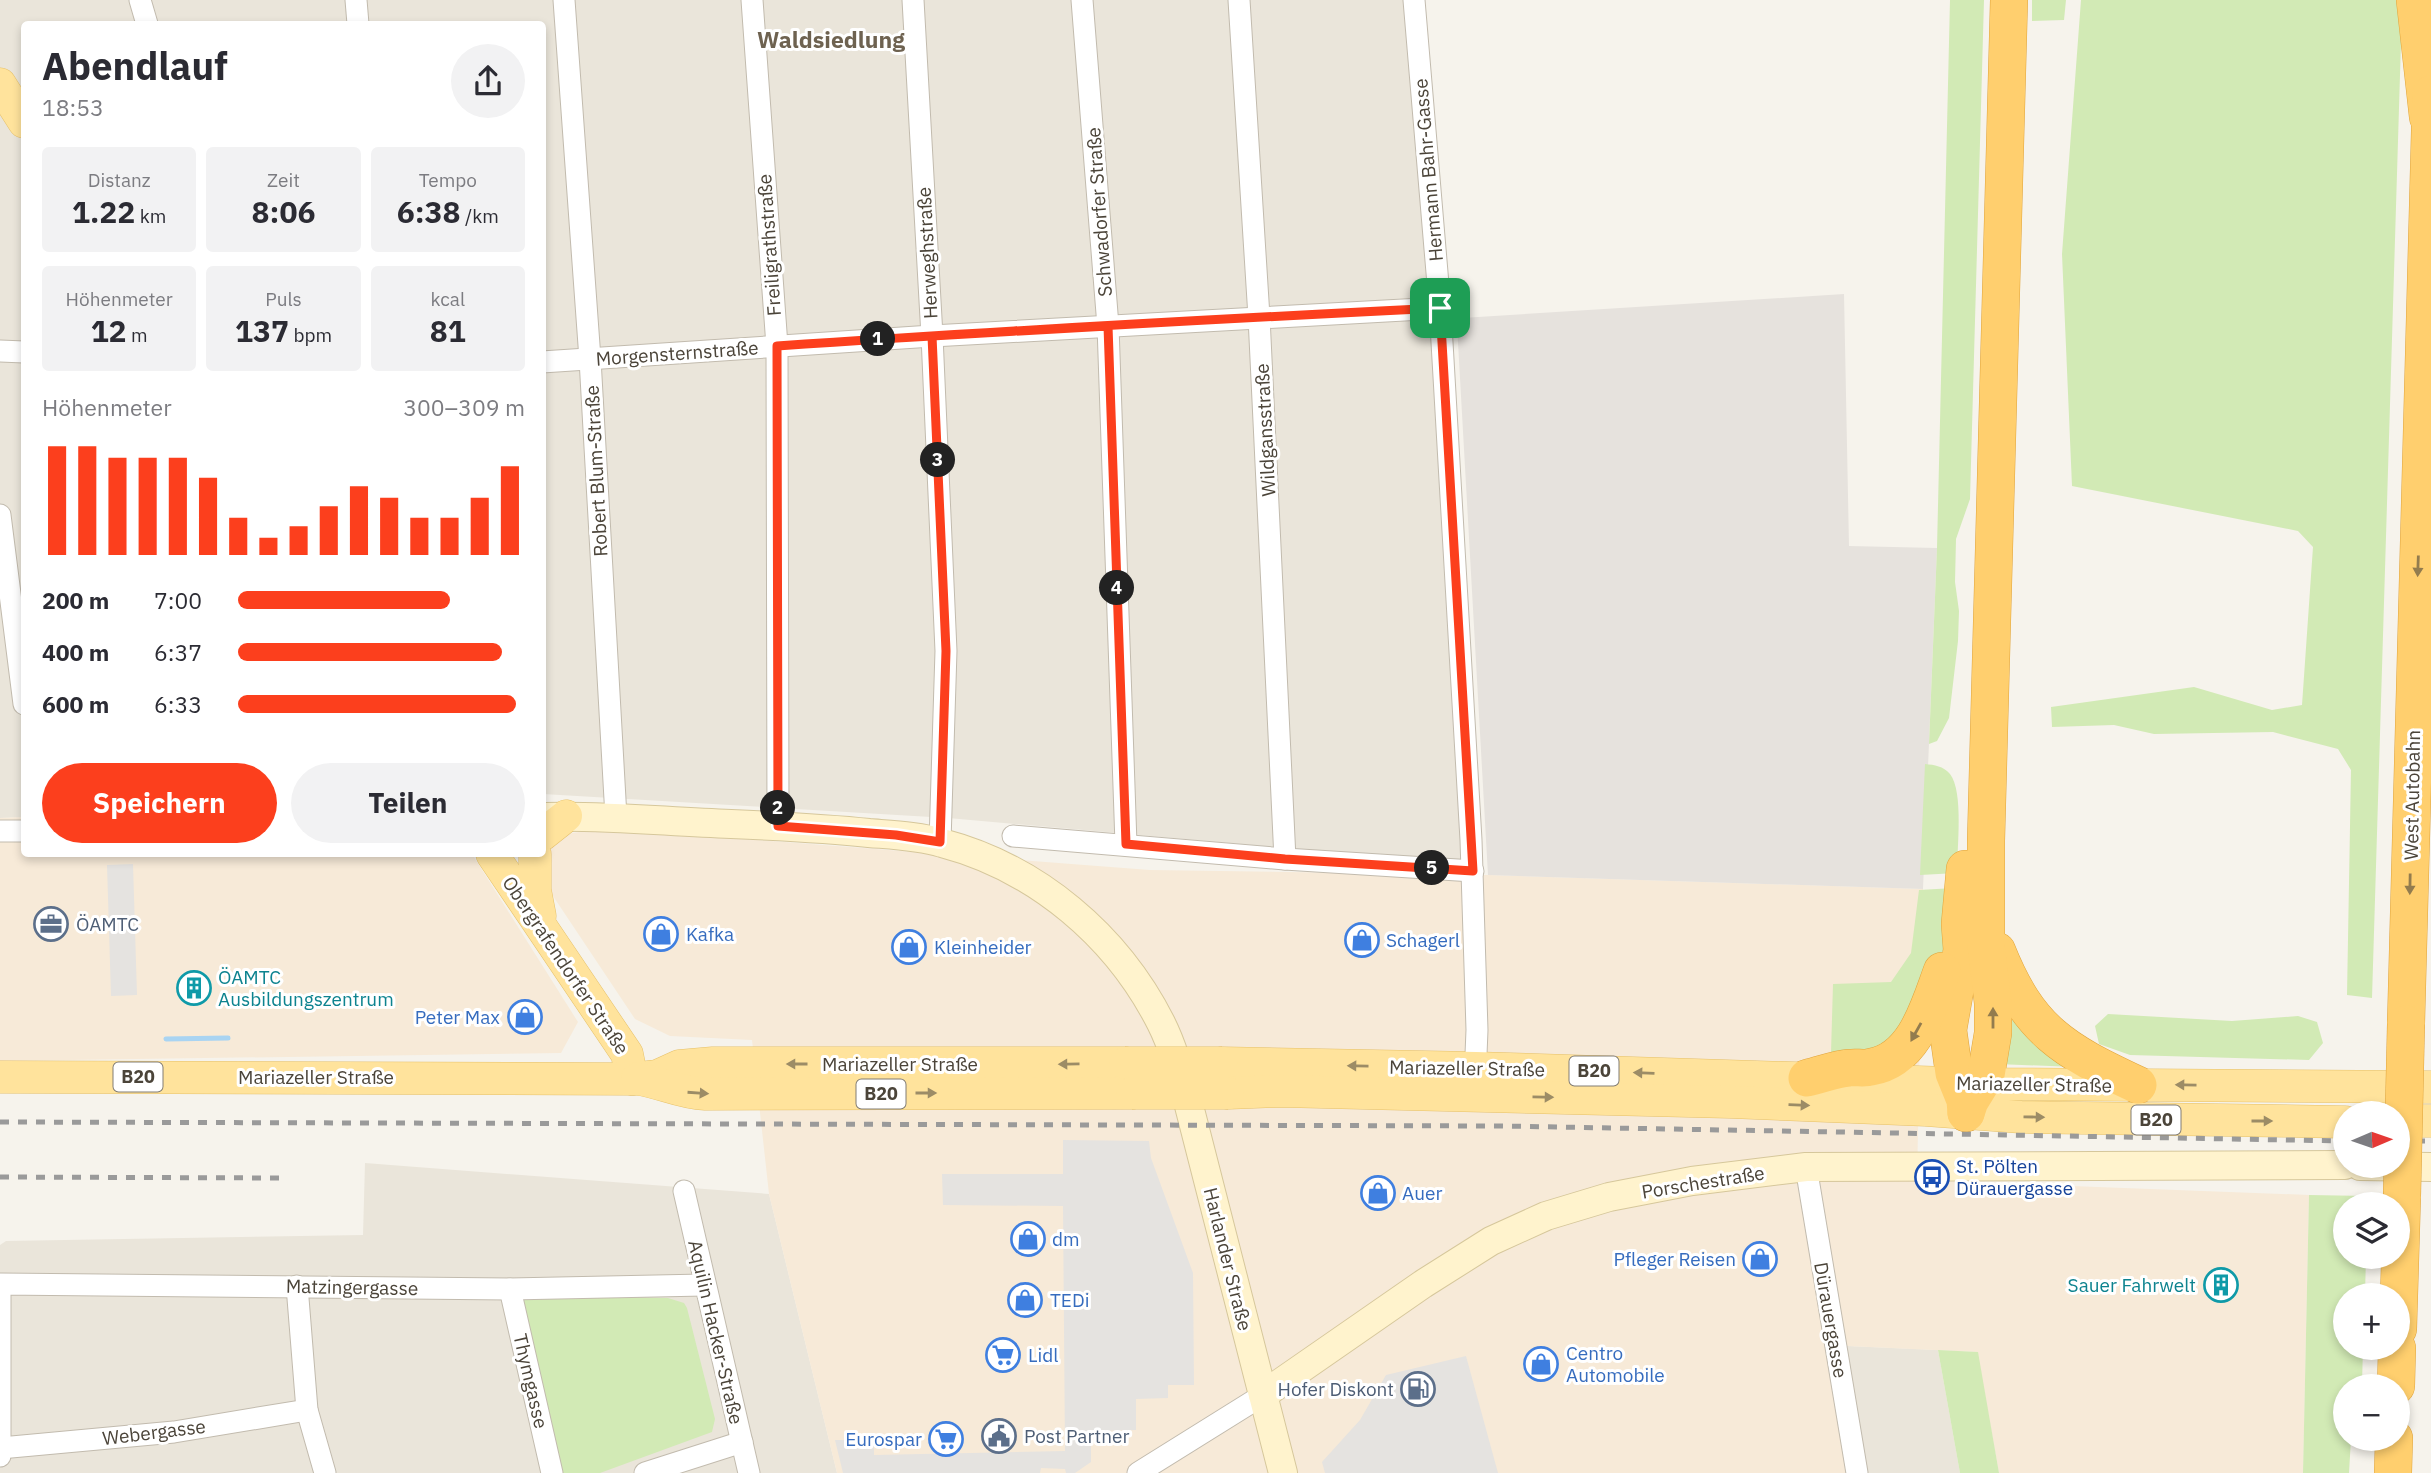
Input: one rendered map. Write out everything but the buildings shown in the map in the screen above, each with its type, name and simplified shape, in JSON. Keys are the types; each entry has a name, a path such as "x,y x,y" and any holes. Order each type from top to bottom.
{"highway":[{"path":"1968,1093 1986,1075 1993,1033 1993,1003 1986,944 1973,921 1965,890 1991,0"},
{"path":"1807,1078 1849,1068 1871,1068 1885,1063 1911,1042 1973,921 1986,841 2009,0"},
{"path":"2415,0 2430,131"},
{"name":"West Autobahn","path":"2399,1283 2431,94"},
{"path":"1973,921 2025,1007 2048,1033 2091,1063 2138,1084"},
{"path":"2393,1473 2394,1451"}],"main road":[{"path":"0,84 21,117"},
{"name":"Obergrafendorfer Straße","path":"494,857 542,924 627,1054 632,1079"},
{"path":"535,857 535,890 542,924"},
{"name":"Mariazeller Straße","path":"0,1077 632,1079 657,1076 679,1066 713,1063 1129,1078 1475,1082 1807,1078 1968,1093 2136,1120 2333,1122"},
{"name":"Mariazeller Straße","path":"1475,1082 1730,1102 2138,1084 2431,1087"},
{"path":"2410,1121 2431,1121"}],"street":[{"path":"140,0 146,21"},
{"path":"356,0 358,21"},
{"name":"Robert Blum-Straße","path":"564,0 590,359 617,817"},
{"name":"Freiligrathstraße","path":"752,0 777,346 778,826"},
{"name":"Herweghstraße","path":"913,0 946,651 940,842"},
{"name":"Schwadorfer Straße","path":"1082,0 1108,326 1126,844"},
{"name":"Wildgansstraße","path":"1239,0 1259,317 1285,859"},
{"name":"Hermann Bahr-Gasse","path":"1414,0 1440,308 1473,871 1475,1082"},
{"name":"Morgensternstraße","path":"546,362 932,336 1440,308"},
{"path":"0,351 21,352"},
{"path":"0,515 21,680"},
{"name":"Harlander Straße","path":"550,823 617,817 896,835 940,842 979,855 1023,876 1045,890 1094,930 1133,976 1161,1023 1171,1046 1187,1098 1283,1473"},
{"path":"0,831 21,831"},
{"path":"1013,836 1285,859 1473,871"},
{"name":"Porschestraße","path":"1138,1473 1263,1395 1490,1241 1546,1216 1609,1197 1692,1181 1806,1167 2333,1166"},
{"name":"Dürauergasse","path":"1806,1167 1857,1473"},
{"path":"2410,1167 2431,1167"},
{"name":"Aquilin Hacker-Straße","path":"684,1191 749,1473"},
{"path":"0,1284 0,1456"},
{"name":"Matzingergasse","path":"0,1284 510,1289 704,1285"},
{"path":"297,1286 307,1410 325,1473"},
{"name":"Thymgasse","path":"510,1289 552,1473"},
{"name":"Webergasse","path":"0,1448 174,1432 307,1410"},
{"path":"645,1473 742,1442"}],"shaded area":[{"path":"0,0 1421,0 1479,865 948,818 546,794 546,21 21,21 21,817 0,818"},
{"path":"1844,294 1849,546 1937,548 1923,889 1488,875 1457,325 1462,318"},
{"path":"21,817 21,857 474,857 578,1022 561,1053 0,1061 0,818"},
{"path":"602,828 1150,870 1488,875 1923,889 1917,1180 2309,1195 2303,1473 1999,1473 1977,1352 1826,1345 1847,1473 837,1473 769,1194 752,1040 670,1036 635,1019 549,890 546,857 561,835"},
{"path":"133,864 137,995 111,996 107,865"},
{"path":"1063,1140 1149,1141 1151,1158 1193,1273 1194,1385 1168,1385 1168,1398 1136,1399 1136,1430 1091,1431 1091,1462 1075,1473 1066,1473 1065,1469 1041,1468 1040,1473 843,1473 835,1440 874,1440 874,1455 1065,1451 1063,1206 943,1205 942,1174 1063,1174"},
{"path":"365,1163 769,1194 837,1473 0,1473 0,1245 6,1241 363,1235"},
{"path":"1825,1345 1938,1350 1960,1473 1847,1473"},
{"path":"1466,1356 1498,1473 1325,1473 1322,1462 1360,1420 1386,1375"}],"green space":[{"path":"1950,0 1984,0 1970,499 1956,539 1958,641 1949,718 1937,741 1929,744 1937,548"},
{"path":"2032,0 2066,0 2064,20 2032,21"},
{"path":"2081,0 2397,0 2401,42 2372,998 2347,995 2351,770 2338,749 2273,732 2154,734 2114,725 2052,727 2051,707 2194,687 2272,710 2302,705 2313,547 2298,531 2072,486 2062,254"},
{"path":"1925,764 1945,769 1954,782 1958,807 1957,873 1920,875"},
{"path":"1954,888 1945,945 1925,1000 1908,1034 1871,1053 1831,1053 1833,984 1891,982 1911,953 1919,890"},
{"path":"2013,1006 2075,1067 1997,1064"},
{"path":"2108,1014 2232,1021 2298,1016 2317,1022 2323,1043 2309,1060 2130,1055 2099,1044 2095,1026"},
{"path":"2309,1195 2333,1195 2333,1269 2366,1269 2365,1283 2333,1283 2333,1360 2363,1360 2362,1374 2333,1374 2333,1451 2350,1451 2349,1473 2303,1473"},
{"path":"524,1295 668,1298 684,1303 715,1419 712,1432 600,1473 555,1473 519,1310"},
{"path":"1938,1350 1978,1352 1999,1473 1960,1473"}],"waterway":[{"path":"166,1039 228,1038"}],"railway":[{"path":"0,1122 1500,1126 2333,1141"},
{"path":"2410,1141 2431,1141"},
{"path":"0,1177 279,1178"}],"place":[{"name":"ÖAMTC","path":"51,924"},
{"name":"Kafka","path":"661,934"},
{"name":"Schagerl","path":"1362,940"},
{"name":"Kleinheider","path":"909,947"},
{"name":"ÖAMTC Ausbildungszentrum","path":"194,988"},
{"name":"Peter Max","path":"525,1017"},
{"name":"St. Pölten Dürauergasse","path":"1932,1177"},
{"name":"Auer","path":"1378,1193"},
{"name":"dm","path":"1028,1239"},
{"name":"Pfleger Reisen","path":"1760,1259"},
{"name":"Sauer Fahrwelt","path":"2221,1285"},
{"name":"TEDi","path":"1025,1300"},
{"name":"Lidl","path":"1003,1355"},
{"name":"Centro Automobile","path":"1541,1364"},
{"name":"Hofer Diskont","path":"1418,1389"},
{"name":"Post Partner","path":"999,1436"},
{"name":"Eurospar","path":"946,1439"}],"district":[{"name":"Waldsiedlung","path":"831,40"}],"route":[{"path":"1440,308 1149,323 932,336 777,346 778,826 896,835 940,842 946,651 932,336 1108,326 1126,844 1285,859 1473,871 1440,308"}]}
